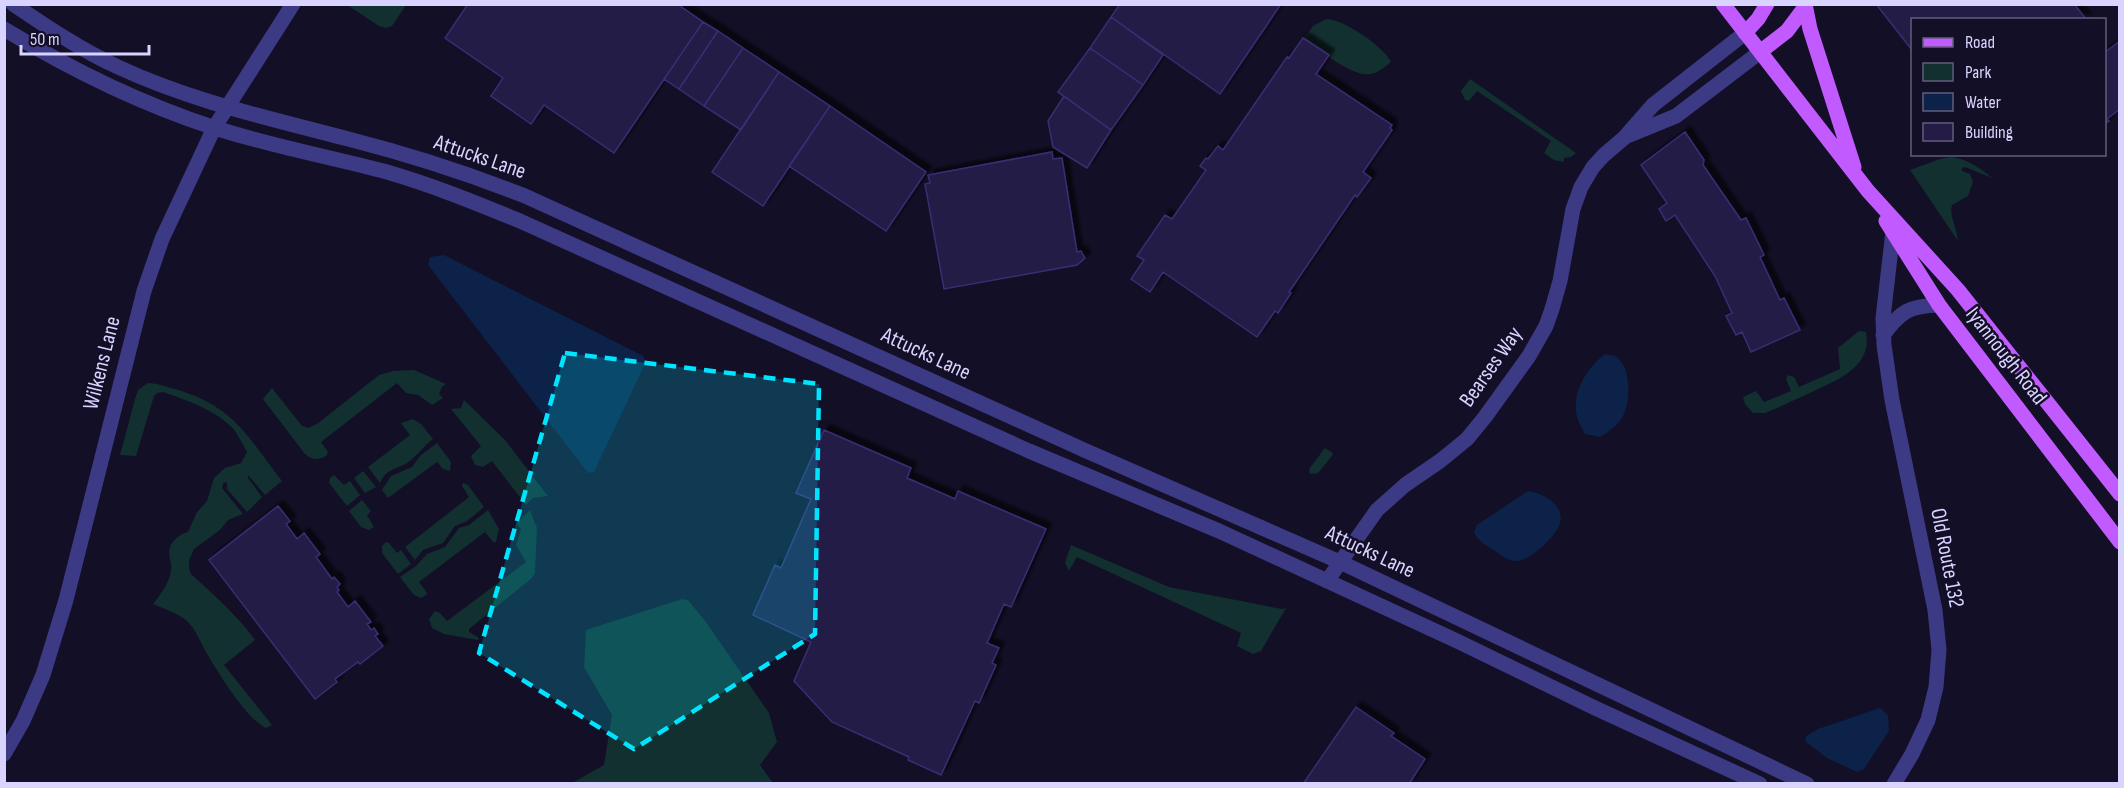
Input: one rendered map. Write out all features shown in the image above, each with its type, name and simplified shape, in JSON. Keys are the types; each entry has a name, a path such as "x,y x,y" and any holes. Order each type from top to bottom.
{"main road":[{"name":"Iyannough Road","path":"1723,4 1856,176 1958,290 2120,494"},
{"name":"Bearses Way","path":"1744,33 1758,19 1767,4"},
{"name":"Bearses Way","path":"1760,52 1787,31 1805,6"},
{"path":"1805,6 1856,176"},
{"name":"Iyannough Road","path":"1868,190 1939,305 2120,542"}],"street":[{"name":"Attucks Lane","path":"13,4 73,43 119,68 226,108 398,153 482,179 525,196 1074,446 1340,562 1807,783"},
{"name":"Wilkens Lane","path":"4,754 23,721 43,675 66,600 144,291 162,239 214,128 293,4"},
{"name":"Attucks Lane","path":"4,29 54,58 111,86 214,128 390,173 520,220 1029,451 1209,527 1760,783"},
{"name":"Bearses Way","path":"1327,581 1385,501 1467,439 1529,356 1546,326 1554,302 1573,209 1581,187 1604,155 1624,138 1653,105 1744,33"},
{"name":"Bearses Way","path":"1624,138 1676,116 1760,52"},
{"name":"Old Route 132","path":"1893,231 1884,303 1883,335 1892,400 1935,610 1939,650 1936,687 1928,720 1912,754 1894,783"},
{"path":"1883,335 1894,320 1906,311 1917,306 1939,305"}],"highlighted area":[{"path":"565,353 819,384 815,634 634,749 479,653"}],"green space":[{"path":"347,5 406,5 392,26 386,28 379,26"},
{"path":"1326,19 1334,20 1363,35 1391,62 1379,71 1363,74 1336,62 1304,38 1313,26"},
{"path":"1470,79 1576,153 1564,158 1564,162 1554,160 1544,153 1551,141 1477,91 1469,101 1465,100 1461,91"},
{"path":"1951,157 1978,167 1992,178 1965,167 1962,168 1962,171 1970,174 1973,182 1968,196 1952,205 1958,241 1910,170"},
{"path":"1859,331 1866,332 1867,344 1864,354 1859,363 1842,377 1765,413 1753,413 1745,404 1743,397 1756,391 1764,402 1791,391 1786,379 1788,375 1794,377 1799,387 1840,369 1838,348"},
{"path":"414,370 446,384 439,394 443,398 432,405 418,395 406,393 397,383 321,442 328,452 327,455 318,459 310,458 305,454 263,399 272,388 302,426 308,428 317,424 379,375 393,371"},
{"path":"148,383 162,385 195,396 226,414 248,437 282,481 265,495 248,475 262,497 247,512 227,489 227,482 223,483 222,488 243,514 228,520 220,530 194,549 189,561 191,574 233,614 255,640 224,665 272,725 266,728 250,715 233,694 187,621 153,604 170,575 171,545 178,537 188,532 197,512 207,501 214,478 225,468 241,463 247,452 235,431 220,418 202,407 163,392 154,396 136,456 120,455 138,390"},
{"path":"464,400 505,440 548,496 533,498 526,505 492,461 483,467 475,465 471,456 481,446 451,409 461,408"},
{"path":"413,419 421,424 433,439 410,461 388,472 380,483 368,467 410,435 401,423"},
{"path":"437,443 451,462 450,471 443,469 437,462 388,498 382,490 391,476 412,467 420,456"},
{"path":"1325,448 1333,453 1332,456 1318,473 1310,474 1309,469"},
{"path":"363,471 376,487 365,493 354,478"},
{"path":"334,475 344,485 350,481 360,495 347,506 329,483 330,478"},
{"path":"463,483 468,485 484,507 467,521 455,526 443,543 423,550 415,560 405,547 469,497 462,486"},
{"path":"362,500 371,511 367,515 374,527 369,530 361,527 349,511"},
{"path":"488,510 499,529 496,542 493,542 485,532 419,582 427,593 426,595 421,598 414,595 400,577 416,566 427,554 445,547 459,528 469,525"},
{"path":"530,510 537,528 535,573 532,578 469,629 469,632 479,638 478,640 444,634 432,628 429,619 435,611 447,621 526,562 516,545 521,529 516,524"},
{"path":"386,542 397,553 401,550 411,564 398,574 382,553 382,546"},
{"path":"1071,545 1169,587 1286,608 1261,651 1253,654 1237,646 1241,633 1077,557 1069,571 1065,563"},
{"path":"682,599 688,600 706,622 769,713 777,742 760,765 773,783 572,783 604,765 612,715 584,667 586,630"}],"water":[{"path":"444,255 643,356 646,362 594,472 588,473 428,265 430,257"},
{"path":"1605,354 1615,356 1625,368 1628,395 1622,418 1615,427 1600,437 1585,434 1577,417 1576,399 1587,373"},
{"path":"1528,491 1548,498 1554,503 1558,508 1561,521 1555,533 1539,549 1527,558 1512,561 1482,542 1474,532 1477,525"},
{"path":"1880,708 1888,715 1889,731 1864,769 1857,772 1827,758 1805,741 1806,736 1818,729"}],"building":[{"path":"468,4 677,4 703,22 614,153 544,105 531,124 491,96 503,78 445,38"},
{"path":"1120,4 1281,4 1220,94 1111,17"},
{"path":"1876,4 2074,4 2085,18 1911,18 1911,49"},
{"path":"1111,17 1163,55 1143,85 1090,48"},
{"path":"703,22 718,31 679,89 664,79"},
{"path":"718,31 743,48 704,106 679,89"},
{"path":"1303,38 1329,55 1316,74 1392,125 1390,128 1392,130 1363,172 1371,178 1357,197 1355,195 1289,292 1291,293 1278,313 1275,311 1257,337 1163,272 1150,292 1131,279 1144,260 1137,256 1165,215 1172,219 1206,170 1200,166 1218,146 1223,150 1287,57 1289,58"},
{"path":"2120,41 2120,109 2107,119 2109,121 2106,123 2106,52"},
{"path":"743,48 779,72 741,130 704,106"},
{"path":"1090,48 1143,85 1111,130 1058,92"},
{"path":"779,72 830,106 763,206 712,172"},
{"path":"1064,96 1111,130 1087,168 1053,147 1048,121"},
{"path":"830,106 926,172 886,231 789,166"},
{"path":"1685,132 1704,160 1703,165 1741,220 1746,218 1764,255 1760,257 1780,300 1784,298 1800,330 1751,352 1742,332 1736,335 1726,316 1732,313 1715,276 1675,215 1666,221 1659,209 1667,203 1641,165"},
{"path":"1052,152 1053,159 1062,158 1077,252 1081,251 1085,258 1077,265 944,289 925,184 930,183 928,175"},
{"path":"824,430 911,468 907,478 955,499 958,491 1046,529 1011,607 1004,604 987,643 999,648 992,663 996,665 979,703 975,701 941,775 908,760 909,757 832,722 794,681 811,642 753,615 775,565 781,568 811,499 796,493"},
{"path":"278,506 290,521 286,524 297,539 304,533 320,554 316,557 332,579 334,577 340,584 337,592 348,607 355,601 371,622 367,624 371,630 374,628 378,634 375,636 383,646 360,664 358,662 335,679 337,682 315,699 209,560"},
{"path":"1356,707 1394,733 1391,736 1425,759 1409,784 1303,784"}]}
